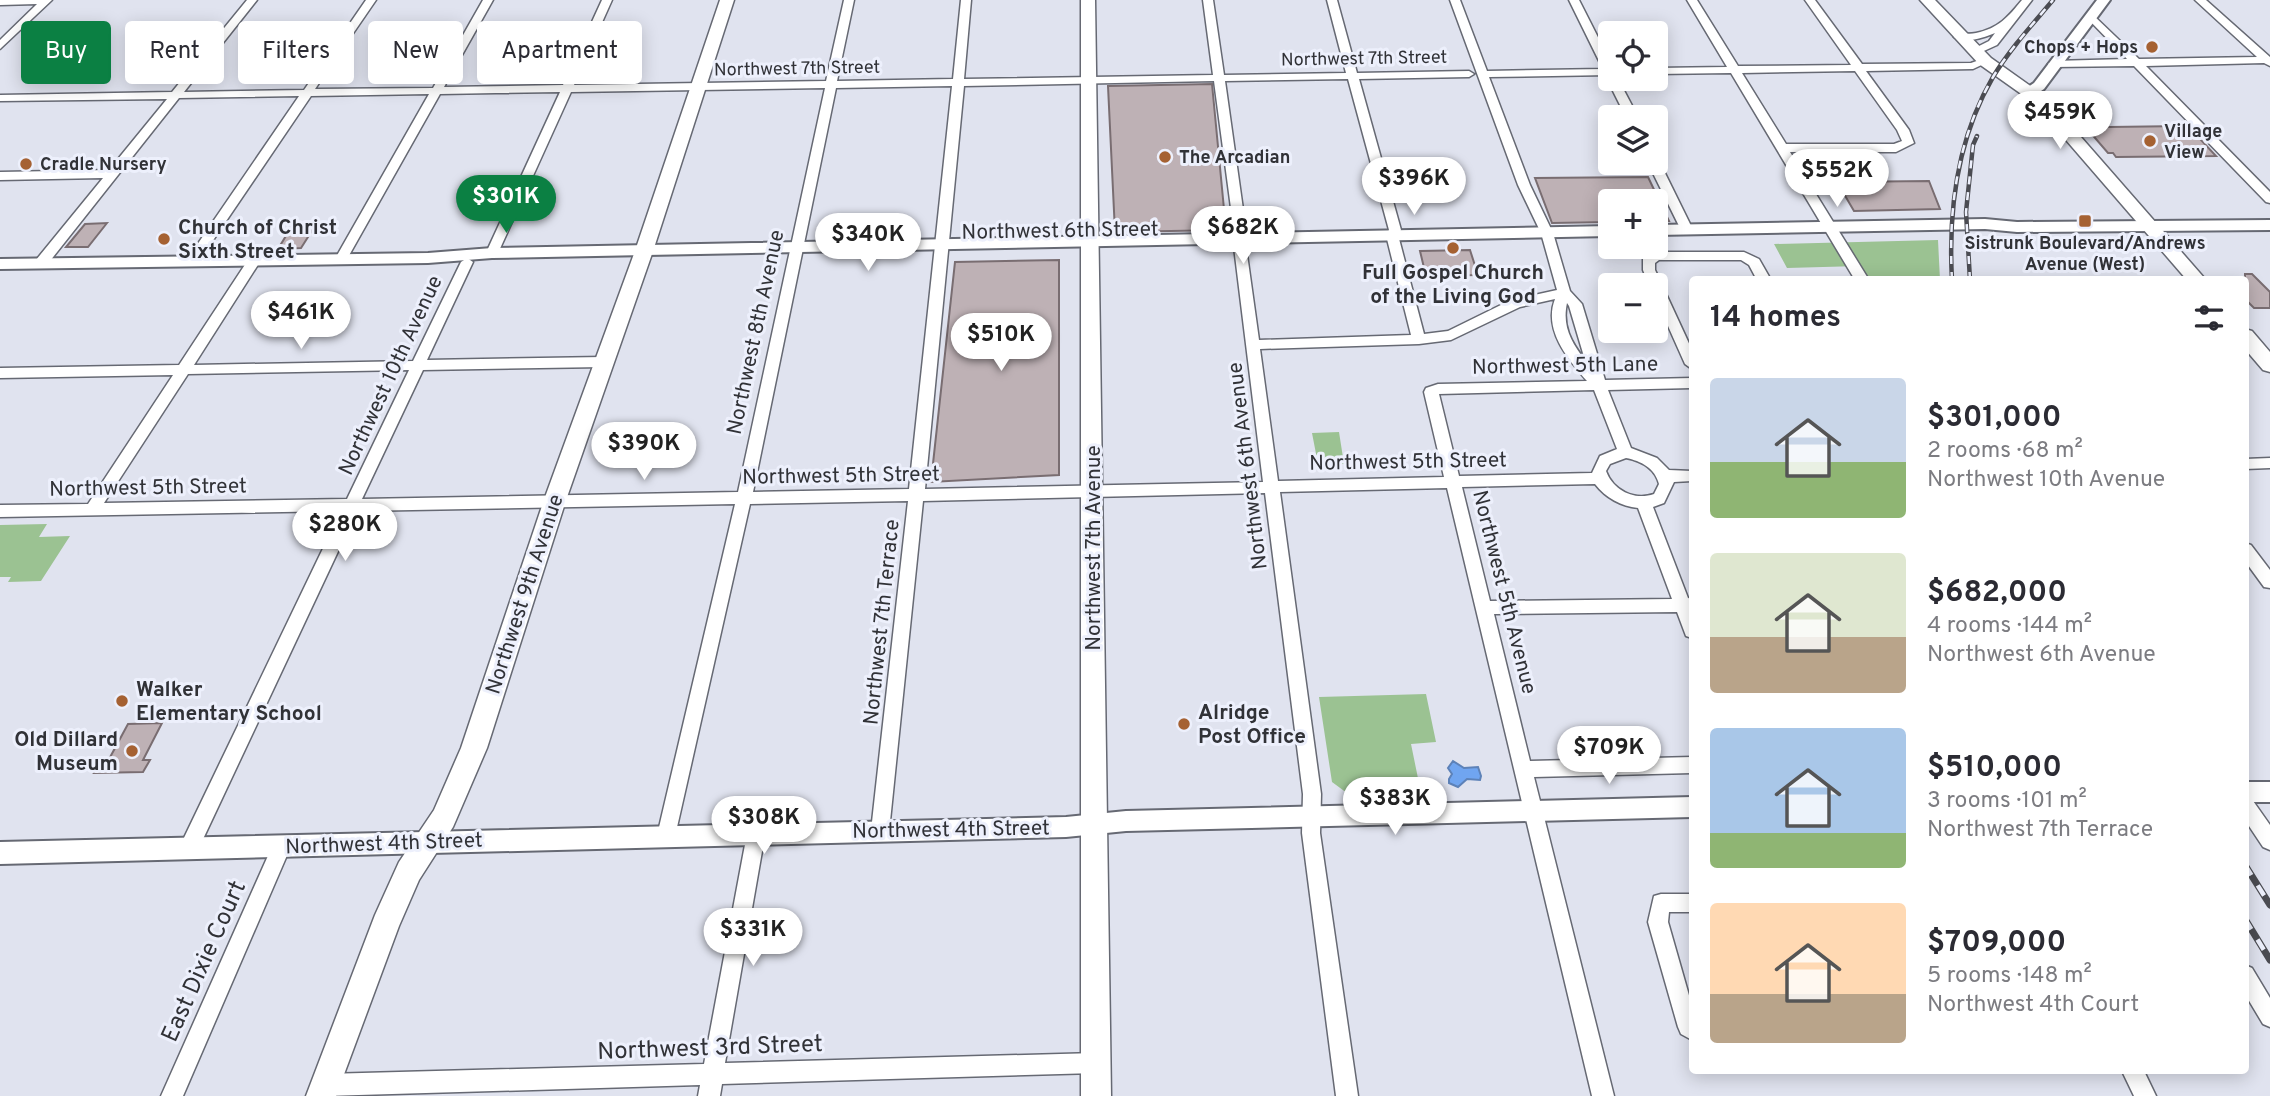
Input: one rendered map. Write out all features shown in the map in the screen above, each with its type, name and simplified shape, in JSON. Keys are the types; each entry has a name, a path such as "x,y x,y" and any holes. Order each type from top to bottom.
{"main road":[{"name":"Northwest 9th Avenue","path":"323,1091 384,925 410,871 444,818 474,748 555,500 643,255 727,0"},
{"name":"Northwest 7th Avenue","path":"1088,0 1096,1096"},
{"path":"1927,0 1979,56 2032,91 2194,276"},
{"path":"2249,341 2270,365"}],"street":[{"path":"0,2 47,0"},
{"path":"0,46 47,0"},
{"path":"41,263 252,0"},
{"path":"192,261 371,0"},
{"path":"341,259 488,0"},
{"path":"492,253 607,0"},
{"name":"Northwest 8th Avenue","path":"666,836 744,498 849,0"},
{"name":"Northwest 7th Terrace","path":"880,831 917,494 966,0"},
{"name":"Northwest 6th Avenue","path":"1208,0 1312,794 1311,832 1347,1096"},
{"path":"1332,0 1388,212 1384,230 1394,240 1419,340"},
{"path":"1455,0 1476,74 1536,214 1564,293 1575,304 1599,385 1625,452"},
{"path":"1574,0 1598,48"},
{"path":"1692,0 1860,276"},
{"path":"1781,148 1896,148 1908,143 1903,130 1810,0"},
{"path":"1668,72 1973,66 2027,0"},
{"path":"2032,91 2104,0"},
{"path":"2200,0 2269,61"},
{"path":"2092,17 2270,199"},
{"path":"1959,37 1978,36 2004,26"},
{"path":"2051,68 2138,63 2269,61"},
{"name":"Northwest 7th Street","path":"0,98 1598,72"},
{"path":"0,176 113,174"},
{"path":"1660,175 1687,230"},
{"path":"2148,224 2163,220 2270,219"},
{"path":"1668,230 1984,233 2017,227 2270,225"},
{"path":"1668,238 1832,231"},
{"name":"Northwest 6th Street","path":"428,258 467,262 794,251 1394,240 1598,232"},
{"name":"Northwest 6th Street","path":"1543,236 1598,239"},
{"name":"Northwest 6th Street","path":"0,264 428,258 492,253 643,255"},
{"path":"1689,357 1649,270 1648,261 1656,256 1744,256 1754,262 1762,276"},
{"path":"92,510 255,261"},
{"name":"Northwest 10th Avenue","path":"189,848 467,262"},
{"path":"1255,345 1419,340 1451,335 1516,303 1564,293"},
{"path":"1564,293 1558,304 1559,329 1572,355 1599,385"},
{"path":"0,373 603,362"},
{"name":"Northwest 5th Lane","path":"1438,389 1689,383"},
{"name":"Northwest 5th Avenue","path":"1438,389 1431,392 1455,481 1603,1096"},
{"path":"1625,452 1654,462 1666,476 1666,491 1661,497 1644,503 1616,496 1599,478 1601,463 1606,458 1625,452"},
{"path":"2249,464 2270,463"},
{"path":"1666,476 1689,476"},
{"name":"Northwest 5th Street","path":"0,511 1092,492 1599,478"},
{"path":"1485,608 1687,605 1644,503"},
{"path":"2249,554 2270,582"},
{"path":"1525,769 1689,765"},
{"path":"2249,792 2270,792"},
{"name":"Northwest 4th Street","path":"0,853 1066,827 1126,821 1689,807"},
{"path":"2249,810 2270,841"},
{"path":"709,1096 755,834"},
{"name":"East Dixie Court","path":"173,1096 282,846"},
{"path":"1689,903 1661,903 1658,922 1689,1028"},
{"path":"2249,982 2270,1017"},
{"name":"Northwest 3rd Street","path":"323,1091 713,1072 1096,1063"},
{"path":"2134,1074 2145,1096"}],"green space":[{"path":"1938,240 1940,276 1865,276 1859,266 1787,268 1774,244"},
{"path":"1339,432 1344,464 1318,464 1312,433"},
{"path":"47,524 39,537 70,536 41,581 8,582 11,577 0,577 0,525"},
{"path":"1426,694 1436,742 1411,744 1421,793 1351,796 1332,782 1319,697"}],"water":[{"path":"1453,761 1464,768 1478,767 1480,780 1467,779 1458,787 1449,783 1452,774 1448,768"}],"building":[{"name":"The Arcadian","path":"1212,84 1226,230 1115,232 1108,86"},
{"name":"Village View","path":"2083,124 2109,127 2184,126 2190,128 2216,156 2116,157 2113,153 2108,153"},
{"path":"1648,177 1654,189 1598,189 1598,222 1552,223 1535,178"},
{"path":"1929,181 1940,209 1854,211 1837,182"},
{"path":"107,223 88,247 66,247 85,224"},
{"path":"292,226 315,226 301,248 278,249"},
{"path":"1470,250 1478,275 1426,276 1420,251"},
{"path":"1059,260 1059,475 931,482 955,262"},
{"path":"2252,274 2270,292 2270,308 2254,308 2249,303 2249,276 2245,276"},
{"name":"Old Dillard Museum","path":"162,723 143,760 150,760 143,772 94,773 100,762 108,761 128,724"}],"railway":[{"path":"1952,276 1954,201 1963,150 1971,125 1993,77 2053,0"},
{"path":"1970,276 1966,212 1973,145 1977,136"},
{"path":"2249,871 2270,905"},
{"path":"2249,926 2270,960"}],"place":[{"name":"Chops + Hops","path":"2152,47"},
{"name":"Village View","path":"2150,141"},
{"name":"The Arcadian","path":"1165,157"},
{"name":"Cradle Nursery","path":"26,164"},
{"name":"Sistrunk Boulevard/Andrews Avenue (West)","path":"2085,221"},
{"name":"Church of Christ Sixth Street","path":"164,239"},
{"name":"Full Gospel Church of the Living God","path":"1453,248"},
{"name":"Walker Elementary School","path":"122,701"},
{"name":"Alridge Post Office","path":"1184,724"},
{"name":"Old Dillard Museum","path":"132,751"}]}
